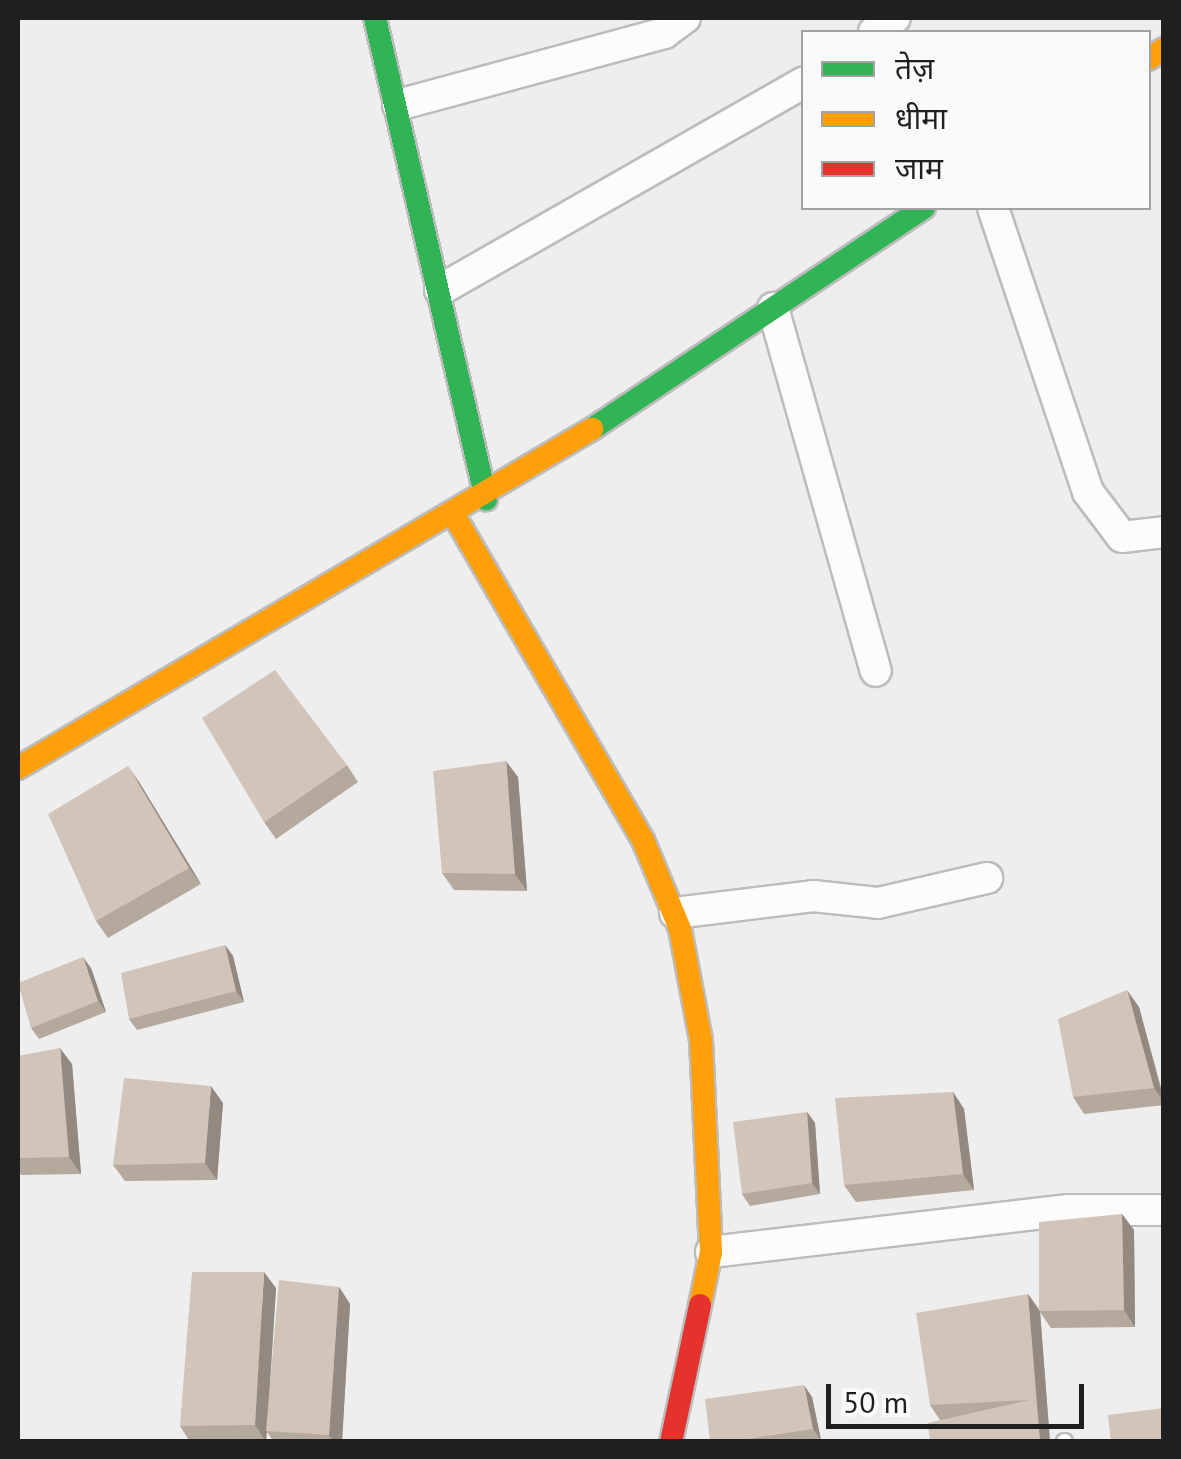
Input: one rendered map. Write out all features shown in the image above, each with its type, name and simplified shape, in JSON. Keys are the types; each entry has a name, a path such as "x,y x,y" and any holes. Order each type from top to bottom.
{"street":[{"path":"375,18 486,499"},
{"path":"398,106 670,23"},
{"path":"440,290 801,84"},
{"path":"18,768 486,499 921,210"},
{"path":"994,210 1088,492 1122,536 1164,532"},
{"path":"773,308 876,671"},
{"path":"455,517 643,840 675,913 700,1040 710,1252 671,1442"},
{"path":"675,913 813,896 878,903 987,878"},
{"path":"710,1252 1069,1210 1164,1210"}],"building":[{"path":"275,670 347,765 264,822 202,718"},
{"path":"506,761 515,874 442,873 433,771"},
{"path":"128,766 189,868 96,921 48,814"},
{"path":"225,945 236,991 129,1019 121,973"},
{"path":"83,957 98,1001 31,1028 18,983"},
{"path":"1127,990 1154,1088 1073,1097 1058,1019"},
{"path":"60,1048 69,1157 18,1158 18,1056"},
{"path":"124,1078 211,1086 205,1163 113,1165"},
{"path":"953,1092 963,1174 844,1185 835,1098"},
{"path":"807,1112 812,1183 742,1194 733,1122"},
{"path":"1122,1214 1124,1310 1039,1311 1039,1222"},
{"path":"192,1272 264,1272 255,1425 180,1426"},
{"path":"279,1280 339,1287 329,1435 266,1431"},
{"path":"1028,1294 1040,1442 930,1442 928,1423 1029,1400 930,1405 916,1313"},
{"path":"804,1385 813,1429 710,1442 705,1399"},
{"path":"1164,1408 1164,1442 1111,1442 1108,1415"}],"traffic: fast":[{"path":"375,18 486,499"},
{"path":"592,429 921,210"}],"traffic: slow":[{"path":"1151,57 1164,49"},
{"path":"18,768 592,429"},
{"path":"455,517 643,840 680,929 701,1040 711,1252 700,1305"}],"traffic: jam":[{"path":"671,1442 700,1305"}]}
